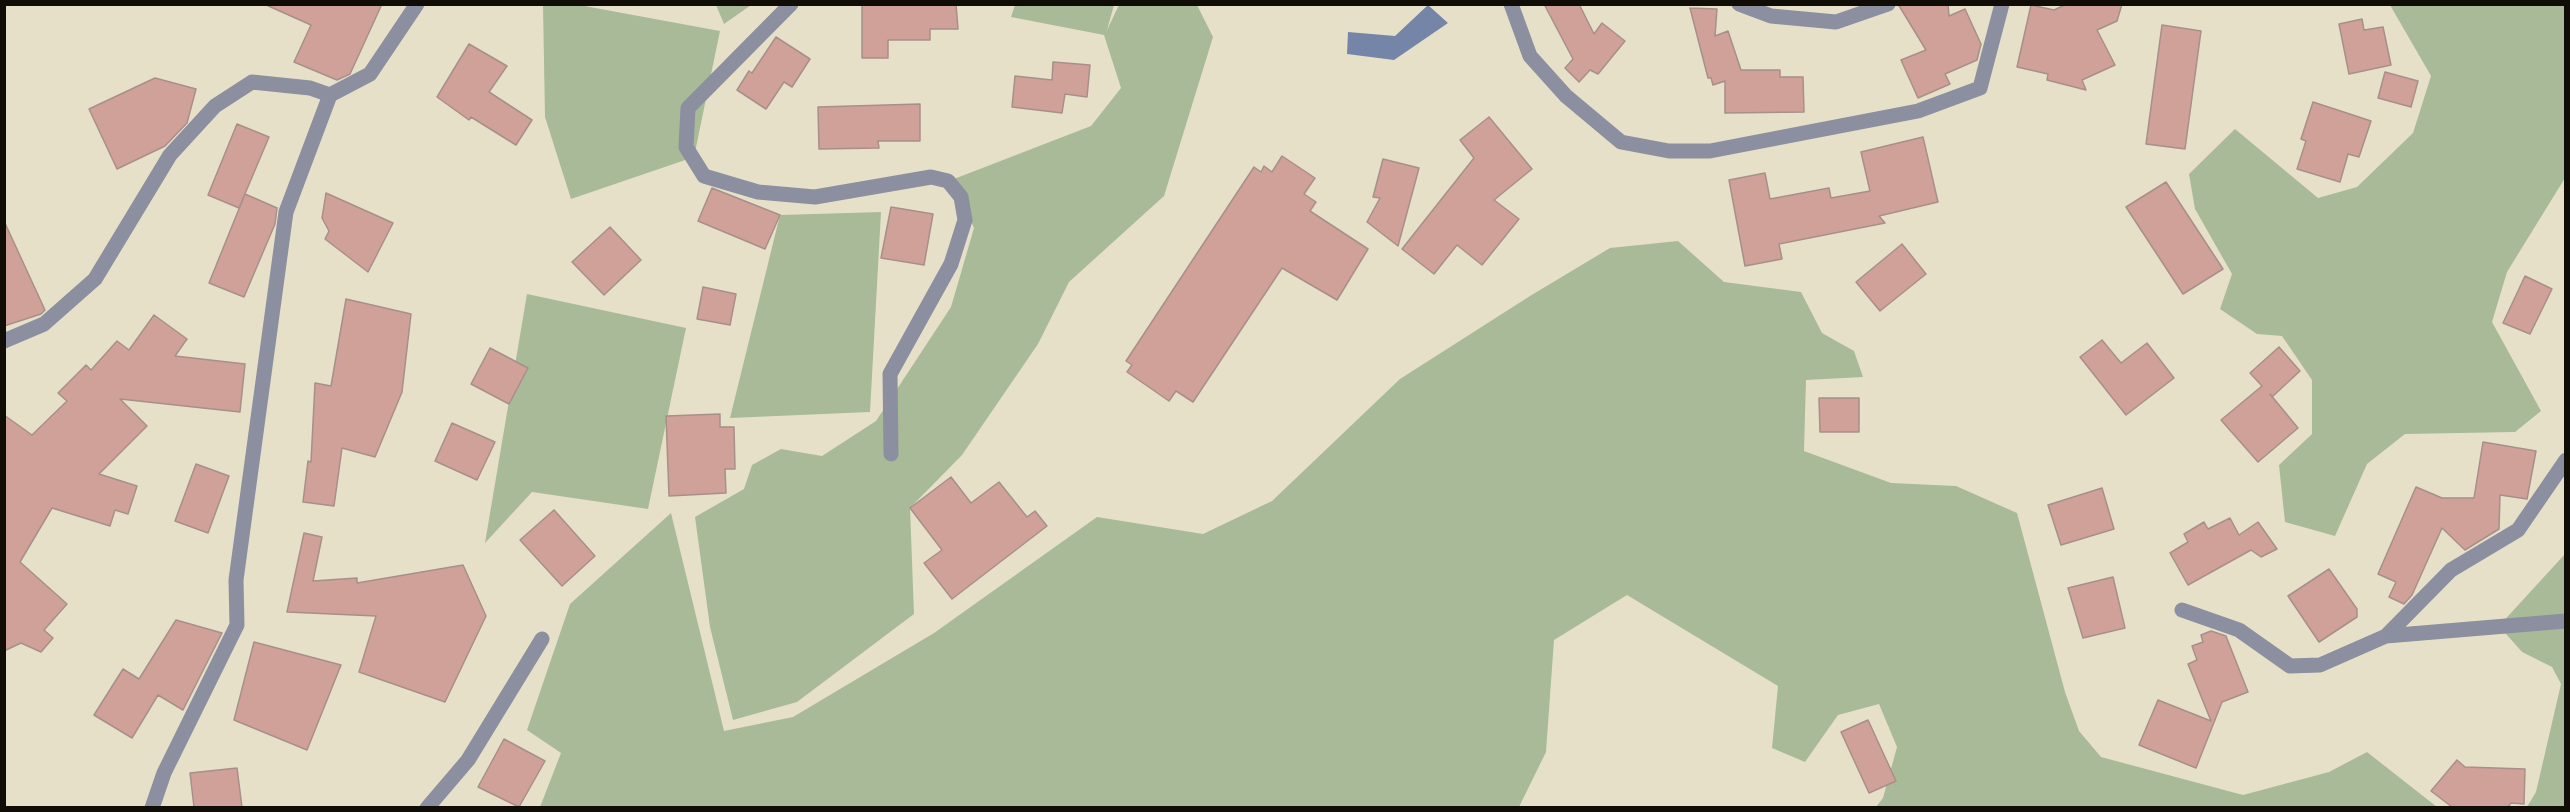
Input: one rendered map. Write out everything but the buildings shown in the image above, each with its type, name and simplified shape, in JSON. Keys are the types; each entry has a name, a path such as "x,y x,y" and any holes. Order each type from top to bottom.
{"street":[{"path":"152,807 164,773 237,625 236,580 286,212 330,95 370,74 417,4"},
{"path":"790,4 688,108 686,147 704,176 758,192 815,196 931,177 948,181 961,196 965,220 951,264 890,374 891,454"},
{"path":"1511,4 1530,56 1566,96 1621,142 1669,151 1710,151 1918,111 1980,88 2001,4"},
{"path":"1739,4 1771,16 1836,21 1888,4"},
{"path":"4,341 44,324 95,279 170,155 215,106 252,82 310,88 330,95"},
{"path":"2386,636 2451,570 2518,530 2565,460"},
{"path":"2182,610 2239,630 2290,666 2320,664 2386,636 2565,621"},
{"path":"427,807 468,760 542,639"}],"green space":[{"path":"543,5 579,5 720,31 694,157 571,199 545,117"},
{"path":"716,5 751,5 724,24"},
{"path":"1015,5 1114,5 1107,30 1119,5 1197,5 1213,37 1164,196 1069,282 1038,344 962,455 910,508 914,614 797,702 733,720 710,627 695,517 744,489 752,465 781,449 822,456 876,421 951,307 974,228 962,202 941,184 1091,126 1121,88 1104,35 1011,17"},
{"path":"2390,5 2565,5 2565,178 2507,272 2492,322 2541,411 2515,432 2405,434 2367,464 2335,536 2285,522 2279,465 2312,434 2312,380 2282,336 2257,334 2220,309 2232,274 2195,209 2189,174 2235,129 2318,198 2357,187 2413,133 2431,76"},
{"path":"881,212 870,412 730,418 780,215"},
{"path":"1678,241 1724,282 1801,292 1822,333 1854,351 1863,377 1806,380 1804,451 1891,483 1956,486 2017,513 2065,692 2079,731 2101,757 2243,795 2329,772 2367,752 2437,807 1876,807 1883,798 1897,747 1879,704 1838,715 1805,762 1772,748 1778,686 1627,595 1554,640 1546,752 1519,807 540,807 561,753 527,730 570,604 671,513 724,731 793,717 934,633 1097,517 1203,534 1272,501 1400,379 1610,248"},
{"path":"527,294 686,328 648,509 532,492 485,543"},
{"path":"2565,554 2565,807 2527,807 2536,792 2561,684 2552,667 2522,652 2499,626"}],"water":[{"path":"1428,5 1448,23 1394,60 1347,54 1348,32 1395,36"}]}
